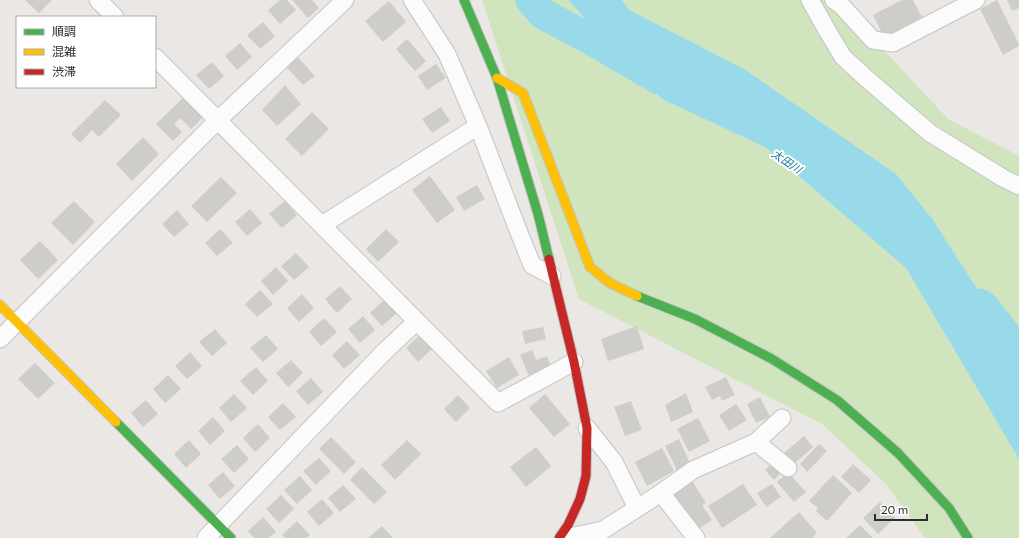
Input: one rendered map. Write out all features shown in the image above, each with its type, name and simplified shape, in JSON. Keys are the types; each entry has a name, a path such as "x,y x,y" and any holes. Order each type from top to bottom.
{"street":[{"path":"98,0 114,16"},
{"path":"0,339 218,120 345,0"},
{"path":"412,0 447,54 478,126 532,265 552,276"},
{"path":"464,0 497,78 538,214 574,362 587,428 586,476 580,499 568,525 559,538"},
{"path":"810,0 843,57 867,79 930,133 1003,178 1019,186"},
{"path":"834,0 841,5 873,40 893,42 976,0"},
{"path":"156,58 498,403 574,362"},
{"path":"497,78 523,93 590,267 610,283 644,300 695,319 772,359 837,400 898,453 949,508 968,538"},
{"path":"322,224 478,126"},
{"path":"0,304 231,538"},
{"path":"206,538 384,352 417,321"},
{"path":"565,538 587,536 603,530 661,493 693,470 756,442 782,418"},
{"path":"587,428 614,462 637,508"},
{"path":"756,442 788,468"},
{"path":"661,493 696,538"}],"green space":[{"path":"482,0 837,0 948,119 1019,156 1019,538 925,538 886,484 822,424 579,299"}],"water":[{"path":"568,0 622,0 629,10 744,69 896,174 933,220 1007,336 1019,360 1019,459 906,268 765,147 662,99"}],"building":[{"path":"25,0 52,0 39,13"},
{"path":"280,0 287,0 296,10 280,24 268,10"},
{"path":"292,0 312,0 319,8 308,18"},
{"path":"902,0 913,0 922,17 884,37 873,15"},
{"path":"997,0 1019,44 1019,46 1003,55 980,9"},
{"path":"1007,0 1019,0 1019,8 1012,11"},
{"path":"389,1 406,22 383,42 365,21"},
{"path":"263,22 275,36 260,49 247,35"},
{"path":"407,39 426,61 415,71 396,49"},
{"path":"240,43 252,57 237,70 225,56"},
{"path":"295,54 315,76 303,85 284,64"},
{"path":"212,62 224,76 209,89 196,75"},
{"path":"436,64 446,78 427,90 418,76"},
{"path":"285,85 301,104 277,126 262,110"},
{"path":"183,98 203,117 191,129 180,118 174,124 182,132 173,141 156,124"},
{"path":"105,100 121,115 99,137 92,130 80,143 71,134"},
{"path":"441,107 450,121 432,133 422,119"},
{"path":"312,112 329,129 302,156 285,139"},
{"path":"143,137 159,154 132,181 116,164"},
{"path":"430,176 455,210 437,223 412,190"},
{"path":"221,177 237,193 207,222 191,206"},
{"path":"477,185 485,199 464,211 456,197"},
{"path":"74,201 95,222 73,245 51,223"},
{"path":"285,201 297,215 282,228 269,214"},
{"path":"250,209 262,223 247,236 235,222"},
{"path":"177,210 189,224 174,237 162,224"},
{"path":"220,229 233,243 217,256 205,243"},
{"path":"386,229 399,242 378,262 366,249"},
{"path":"40,241 58,260 38,279 20,260"},
{"path":"296,253 309,267 294,280 281,266"},
{"path":"276,267 288,281 273,295 261,281"},
{"path":"340,286 352,299 337,313 325,299"},
{"path":"260,290 273,304 257,317 245,304"},
{"path":"302,294 314,308 299,322 287,308"},
{"path":"385,299 397,313 382,326 370,313"},
{"path":"363,316 375,330 360,343 348,329"},
{"path":"324,318 337,332 321,346 309,332"},
{"path":"637,326 644,349 608,361 601,339"},
{"path":"543,327 546,339 525,344 522,331"},
{"path":"215,329 227,343 212,356 199,342"},
{"path":"421,334 433,348 418,362 406,348"},
{"path":"266,335 278,349 263,362 250,348"},
{"path":"347,341 360,355 344,369 332,355"},
{"path":"532,350 536,360 547,356 551,367 529,376 520,355"},
{"path":"190,352 202,366 187,379 175,366"},
{"path":"509,357 519,375 497,388 486,371"},
{"path":"291,360 303,373 288,387 276,373"},
{"path":"35,363 55,383 38,399 18,379"},
{"path":"256,367 268,381 253,395 240,381"},
{"path":"168,375 181,389 165,403 153,389"},
{"path":"726,377 735,395 722,401 720,396 712,400 705,387"},
{"path":"311,378 323,392 308,405 296,391"},
{"path":"686,393 693,412 671,422 665,405"},
{"path":"234,394 247,408 231,422 219,408"},
{"path":"545,394 570,424 554,437 529,408"},
{"path":"458,395 470,408 456,422 444,409"},
{"path":"760,397 770,417 756,423 747,404"},
{"path":"146,400 158,414 143,427 131,413"},
{"path":"631,401 642,430 625,436 614,407"},
{"path":"283,403 296,417 280,430 268,417"},
{"path":"736,404 747,420 729,431 719,415"},
{"path":"213,417 225,431 210,445 198,431"},
{"path":"698,418 710,441 689,452 677,429"},
{"path":"258,424 270,438 255,452 243,438"},
{"path":"804,436 813,447 794,464 784,453"},
{"path":"331,437 356,462 344,474 319,449"},
{"path":"679,439 690,463 677,470 665,446"},
{"path":"189,440 201,454 186,468 174,454"},
{"path":"407,440 421,454 395,480 381,465"},
{"path":"819,444 827,451 807,472 800,464"},
{"path":"237,445 249,459 234,473 221,459"},
{"path":"536,447 551,466 526,487 510,467"},
{"path":"662,448 674,471 647,486 635,462"},
{"path":"319,458 331,471 316,485 303,471"},
{"path":"771,464 780,474 774,480 765,470"},
{"path":"853,464 871,480 859,493 841,477"},
{"path":"362,467 387,492 374,504 350,480"},
{"path":"223,472 235,486 220,499 208,485"},
{"path":"788,472 806,492 794,502 777,482"},
{"path":"833,475 852,493 827,521 816,511 818,508 809,501"},
{"path":"300,476 312,490 297,504 284,490"},
{"path":"691,479 706,503 702,505 712,520 697,530 672,491"},
{"path":"743,484 757,505 722,528 708,506"},
{"path":"772,484 781,497 766,507 757,493"},
{"path":"343,485 356,499 340,512 328,498"},
{"path":"281,495 294,509 279,523 266,509"},
{"path":"322,499 334,513 319,526 307,512"},
{"path":"880,502 895,518 878,534 863,518"},
{"path":"799,512 817,533 812,538 770,538"},
{"path":"263,517 276,532 268,538 254,538 248,531"},
{"path":"297,521 310,535 306,538 285,538 282,535"},
{"path":"860,525 873,538 846,538"},
{"path":"382,526 393,538 368,538"}],"waterway":[{"name":"太田川","path":"531,0 543,14 592,40 659,79"},
{"name":"太田川","path":"979,304 984,307 1019,352"}],"traffic: fast":[{"path":"464,0 497,78 538,214 549,259"},
{"path":"637,296 695,319 772,359 837,400 898,453 949,508 968,538"},
{"path":"116,422 231,538"}],"traffic: slow":[{"path":"497,78 523,93 590,267 610,283 637,296"},
{"path":"0,305 116,422"}],"traffic: jam":[{"path":"549,259 574,362 587,428 586,476 580,499 568,525 559,538"}]}
